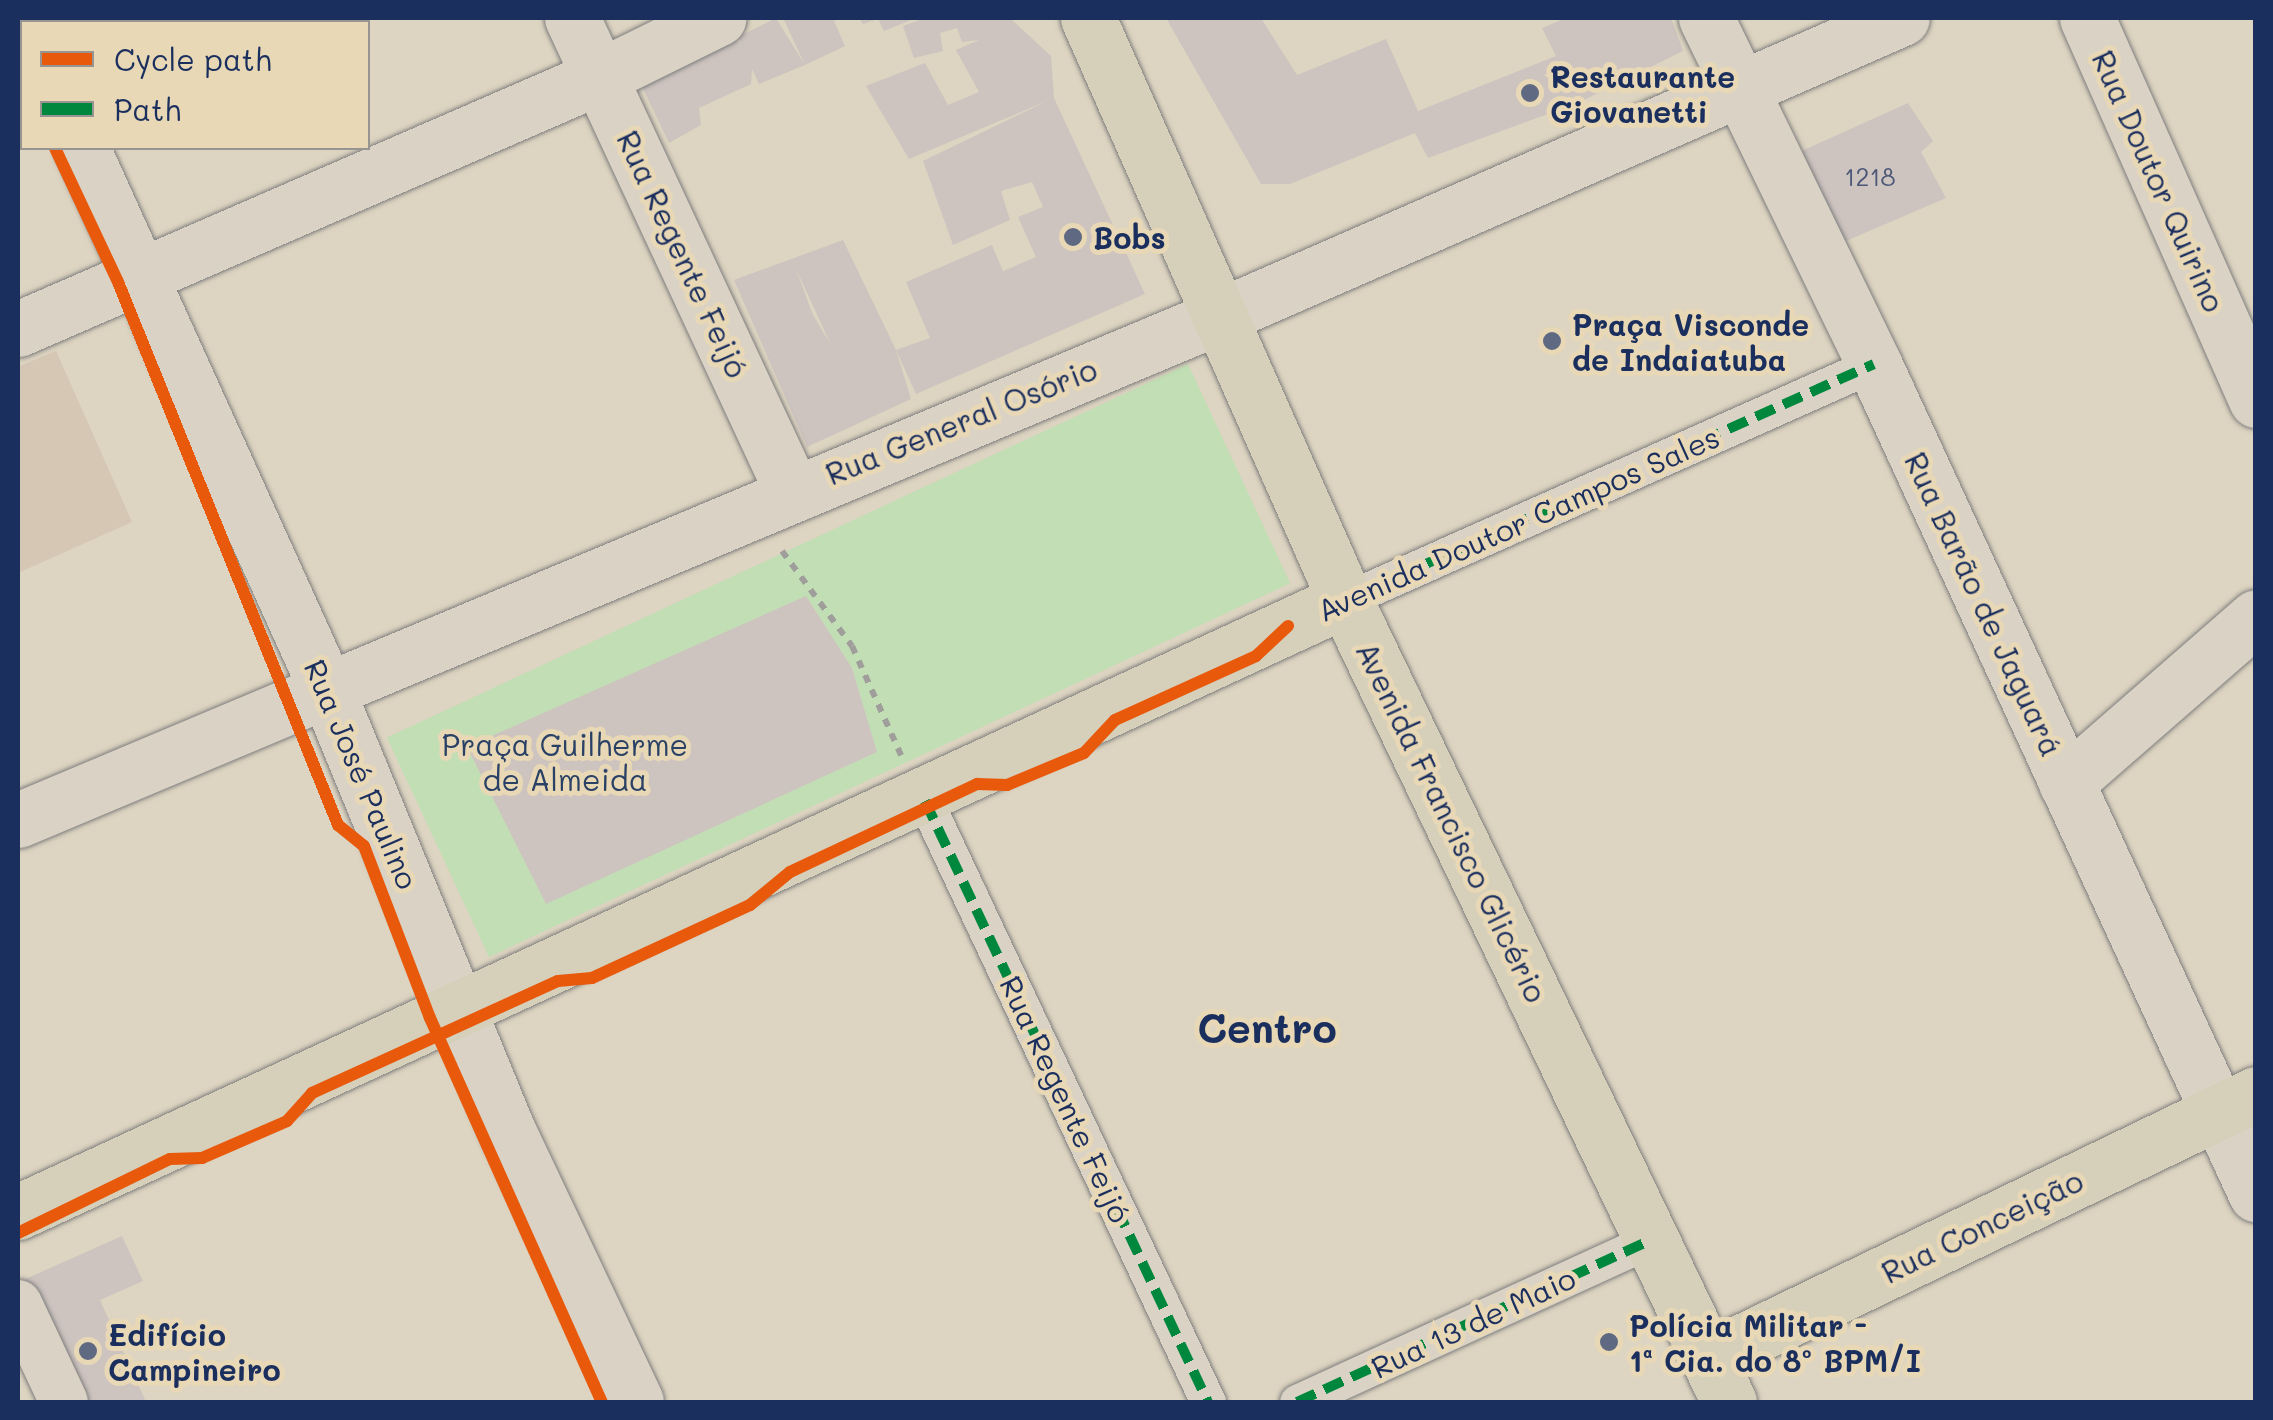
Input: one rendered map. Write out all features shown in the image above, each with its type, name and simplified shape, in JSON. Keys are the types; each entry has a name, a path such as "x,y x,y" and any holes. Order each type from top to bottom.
{"main road":[{"name":"Rua Regente Feijó","path":"572,18 601,76 772,500"},
{"path":"18,329 142,270 601,76 719,18"},
{"name":"Avenida Francisco Glicério","path":"1088,18 1346,600 1718,1380"},
{"name":"Rua Barão de Jaguará","path":"1706,18 1874,364 2066,782 2237,1103 2256,1194"},
{"name":"Rua General Osório","path":"18,820 772,500 1220,316 1902,18"},
{"name":"Rua Doutor Quirino","path":"2087,18 2256,400"},
{"name":"Rua José Paulino","path":"83,150 142,270 326,690 461,1002 510,1133 636,1402"},
{"name":"Avenida Doutor Campos Sales","path":"18,1212 461,1002 923,796 1346,600"},
{"path":"2066,782 2256,617"},
{"name":"Rua Conceição","path":"1718,1380 2237,1103"}],"street":[{"name":"Avenida Doutor Campos Sales","path":"1346,600 1874,364"},
{"name":"Rua Regente Feijó","path":"923,796 1208,1402"},
{"name":"Rua 13 de Maio","path":"1297,1402 1650,1241"},
{"path":"18,1304 64,1402"}],"path":[{"path":"772,500 852,646 923,796"}],"shaded area":[{"path":"56,351 132,522 18,573 18,367"}],"green space":[{"name":"Praça Guilherme de Almeida","path":"1188,364 1290,583 489,957 387,738"}],"building":[{"path":"776,18 805,65 759,84 752,69 751,84 699,108 701,125 669,143 641,84 736,40 741,44 738,37"},
{"path":"783,18 842,18 834,21 845,46 805,65"},
{"path":"859,18 916,18 884,31 878,19 863,24"},
{"path":"925,18 1010,18 1051,56 1054,98 1145,294 916,394 896,350 930,338 906,282 992,245 1003,271 1036,257 1018,217 1043,207 1032,182 1001,191 1010,220 953,245 923,161 1047,101 909,159 866,86 925,63 948,105 979,92 956,50 979,40 962,42 957,28 940,33 943,51 914,58 903,26"},
{"path":"1166,18 1261,18 1297,75 1386,39 1418,111 1556,56 1542,28 1566,18 1671,18 1683,51 1578,103 1428,158 1415,133 1290,184 1261,184"},
{"path":"1908,103 1933,141 1921,152 1946,198 1837,245 1795,154"},
{"path":"843,240 896,350 911,399 807,447 734,280","holes":["796,269 831,345 813,315"]},
{"path":"806,596 852,668 877,752 546,904 467,747"},
{"name":"Edifício Campineiro","path":"122,1236 143,1281 100,1300 146,1402 75,1402 21,1281"}],"marked path":[{"path":"1345,600 1874,364"},
{"path":"925,801 1208,1402"},
{"path":"1297,1402 1649,1241"}],"cycle path":[{"path":"56,150 118,282 338,825 364,846 430,1018 602,1402"},
{"path":"18,1233 170,1159 202,1158 287,1121 312,1093 558,981 592,978 750,905 790,872 977,784 1007,785 1084,753 1115,720 1256,656 1288,626"}],"place":[{"name":"Restaurante Giovanetti","path":"1530,93"},
{"name":"Bobs","path":"1073,237"},
{"name":"Praça Visconde de Indaiatuba","path":"1552,341"},
{"name":"Polícia Militar - 1ª Cia. do 8º BPM/I","path":"1609,1342"},
{"name":"Edifício Campineiro","path":"88,1351"}],"district":[{"name":"Centro","path":"1267,1027"}]}
